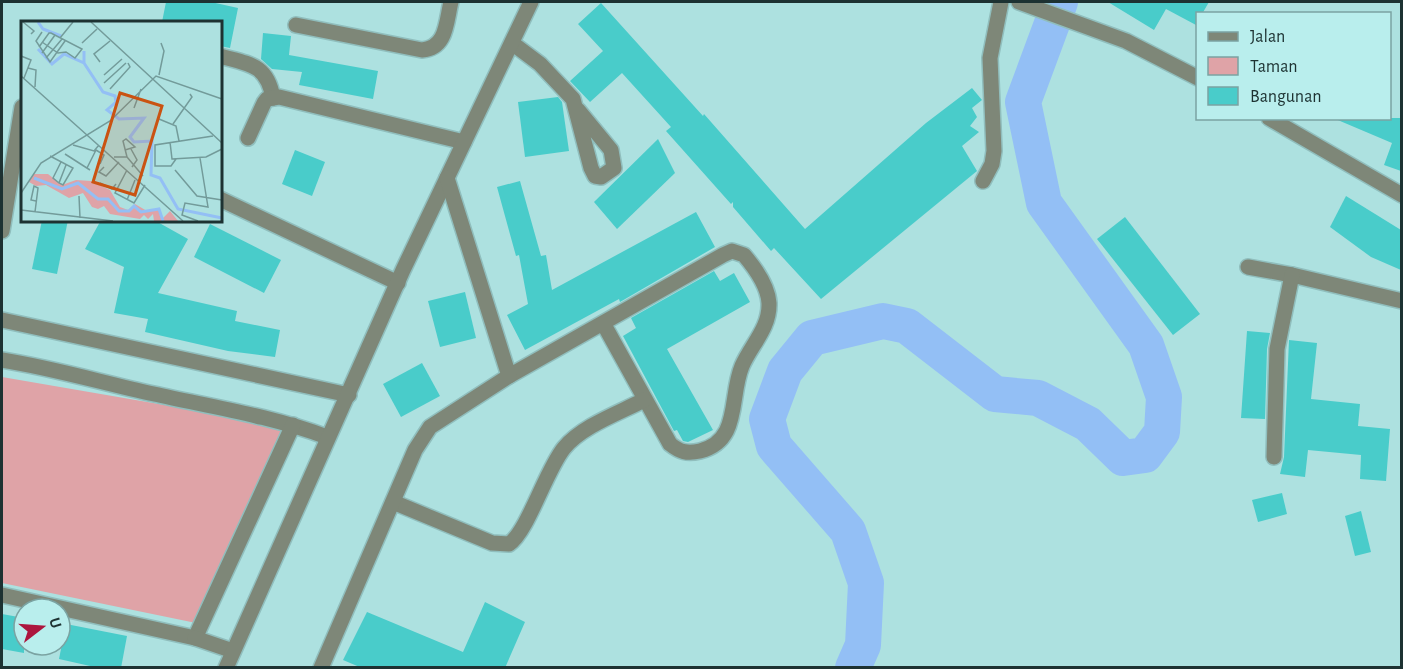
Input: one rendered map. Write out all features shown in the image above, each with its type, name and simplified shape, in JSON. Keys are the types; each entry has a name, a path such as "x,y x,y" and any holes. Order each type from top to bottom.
{"street":[{"path":"296,25 422,50 432,50 442,42 451,2"},
{"path":"227,667 327,437 349,395 398,283 531,2"},
{"path":"982,182 992,164 994,151 990,58 1001,2"},
{"path":"1019,2 1126,41 1196,77"},
{"path":"512,43 566,89 578,110"},
{"path":"222,57 257,67 269,80 273,98"},
{"path":"248,138 264,103 273,98 464,142"},
{"path":"2,231 21,113"},
{"path":"1272,120 1401,195"},
{"path":"447,178 509,376"},
{"path":"222,200 398,283"},
{"path":"321,668 415,450 430,427 509,376 603,323 732,251 744,255 768,293 767,322 741,367 728,432 721,442 706,450 692,453 680,452 670,444 603,323"},
{"path":"1248,267 1401,301"},
{"path":"1274,457 1277,349 1292,275"},
{"path":"2,320 349,395"},
{"path":"2,360 38,366 293,425 327,437"},
{"path":"393,502 492,543 509,544 517,535 542,483 565,446 603,421 644,400"},
{"path":"195,638 293,425"},
{"path":"2,596 195,638 233,651"}],"green space":[{"path":"2,377 286,426 196,623 2,583"}],"building":[{"path":"166,2 211,2 238,8 230,48 222,46 222,21 162,21"},
{"path":"1108,2 1209,2 1203,12 1196,12 1196,25 1166,9 1154,30"},
{"path":"601,3 703,116 704,114 805,229 926,123 972,88 982,100 972,108 977,117 970,126 979,132 962,146 977,171 821,299 774,248 771,251 733,207 733,202 731,204 666,131 671,127 622,73 590,102 570,81 603,51 578,24"},
{"path":"263,33 291,36 289,55 378,71 373,99 299,85 302,72 272,69 261,59"},
{"path":"558,97 562,102 569,151 525,157 518,102"},
{"path":"1401,118 1401,171 1384,165 1392,143 1338,120"},
{"path":"658,139 675,173 617,229 594,202"},
{"path":"295,150 325,162 312,196 282,184"},
{"path":"520,181 541,256 546,255 552,290 696,212 715,247 620,302 619,299 525,350 507,315 528,304 519,255 516,256 497,187"},
{"path":"1346,196 1401,230 1401,270 1371,257 1330,227"},
{"path":"1125,217 1200,314 1173,335 1097,239"},
{"path":"42,222 68,222 57,274 32,269"},
{"path":"100,222 158,222 188,239 158,293 237,311 235,321 280,330 275,357 228,351 145,332 148,319 114,313 124,267 85,249"},
{"path":"210,224 281,260 264,293 194,257"},
{"path":"714,271 720,281 734,273 750,302 667,349 713,430 688,442 683,441 677,430 674,431 623,336 636,328 631,318"},
{"path":"465,292 476,338 440,347 428,301"},
{"path":"1247,331 1270,333 1267,349 1265,419 1241,418"},
{"path":"1289,340 1317,343 1311,399 1360,404 1358,426 1390,429 1386,481 1360,479 1361,455 1308,450 1305,477 1280,474 1284,457"},
{"path":"422,363 440,396 401,417 383,384"},
{"path":"1282,493 1287,514 1258,522 1252,500"},
{"path":"1361,511 1371,552 1355,556 1345,516"},
{"path":"485,602 525,622 505,668 362,668 343,660 367,612 463,652"},
{"path":"2,614 12,616 12,651 2,649"},
{"path":"72,625 127,636 121,668 99,668 59,659 59,657 72,657"}],"waterway":[{"path":"853,668 863,645 866,583 848,531 774,446 767,419 785,371 812,338 883,321 907,326 995,394 1038,398 1088,424 1123,458 1145,455 1162,432 1164,397 1146,345 1044,203 1023,102 1060,2"}]}
